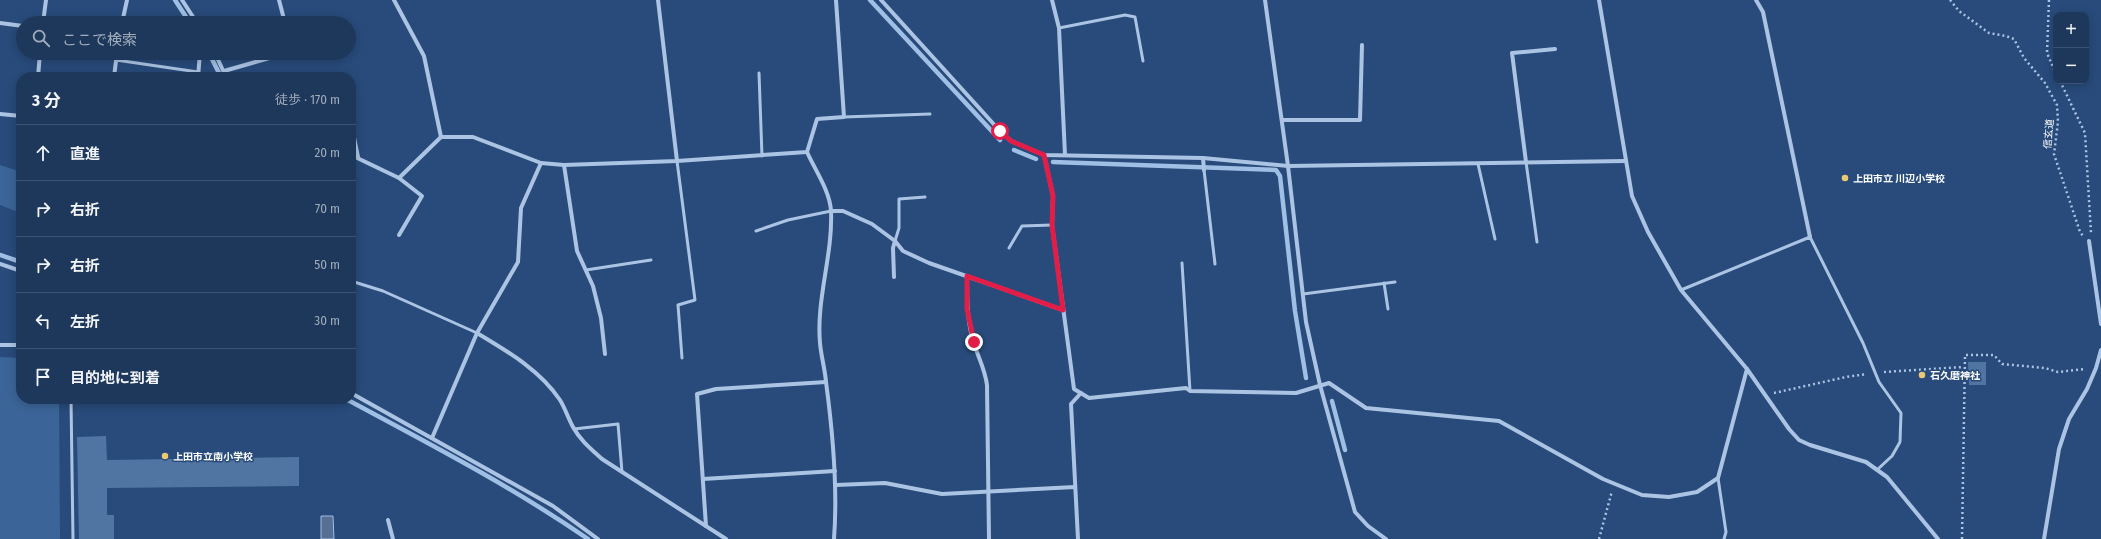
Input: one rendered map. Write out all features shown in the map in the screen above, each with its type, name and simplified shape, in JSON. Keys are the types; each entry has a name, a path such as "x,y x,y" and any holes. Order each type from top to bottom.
{"street":[{"path":"44,16 46,0"},
{"path":"124,16 127,0"},
{"path":"182,0 192,16"},
{"path":"279,0 283,16"},
{"path":"394,0 424,56 441,137"},
{"path":"658,0 676,161"},
{"path":"834,539 836,485 835,471 826,382 820,343 821,294 829,241 831,211 829,201 807,152 817,119 844,117 836,0"},
{"path":"881,0 1000,131 1011,141 1044,155 1203,158 1288,166 1626,161"},
{"path":"1052,0 1059,28 1065,155"},
{"path":"1265,0 1288,166 1306,322 1320,385 1355,512 1368,526 1386,539"},
{"path":"1599,0 1632,196 1648,232 1681,290 1746,370 1789,429 1799,440 1810,445 1866,462 1878,469 1887,477 1938,539"},
{"path":"1756,0 1764,12 1810,237"},
{"path":"0,23 16,25"},
{"path":"1282,120 1360,120 1362,45"},
{"path":"1526,162 1512,52 1555,49"},
{"path":"38,72 39,60"},
{"path":"115,72 116,60"},
{"path":"198,72 199,60"},
{"path":"218,60 224,71 262,60"},
{"path":"0,114 16,116"},
{"path":"399,178 441,137 473,136 542,163 564,165 676,161 807,152"},
{"path":"356,147 358,157 399,178 422,196 399,235"},
{"path":"1044,155 1053,196 1052,225 1074,389 1089,398 1186,388 1190,391 1296,393 1329,383 1366,408 1499,421 1614,483 1642,494 1669,497 1697,492 1718,478 1746,370"},
{"path":"1203,158 1204,170"},
{"path":"432,438 477,333 518,262 521,208 542,163"},
{"path":"564,165 577,251 593,286 601,318 605,354"},
{"path":"831,211 843,211 872,224 895,241 903,251 929,263 1063,310"},
{"path":"894,277 893,248 895,241"},
{"path":"2089,241 2101,324"},
{"path":"0,264 16,269"},
{"path":"967,276 968,322 985,371 987,385 989,539"},
{"path":"477,333 517,357 548,385 560,400 574,429 588,447 622,472 726,539"},
{"path":"0,345 16,345"},
{"path":"2044,539 2059,449 2069,419 2087,389 2096,368 2101,350"},
{"path":"706,526 697,394 716,389 826,382"},
{"path":"1078,539 1071,404 1081,393"},
{"path":"356,396 553,506 598,539"},
{"path":"702,479 835,471"},
{"path":"836,485 885,483 942,494 989,490 1075,487"},
{"path":"388,520 393,539"}],"lane":[{"path":"1059,28 1125,15 1135,17 1143,60"},
{"path":"116,60 182,72"},
{"path":"760,73 762,156"},
{"path":"844,117 930,114"},
{"path":"676,161 696,300 678,305 682,358"},
{"path":"1526,162 1537,242"},
{"path":"1478,164 1495,239"},
{"path":"1204,170 1215,264"},
{"path":"895,241 899,228 899,199 925,197"},
{"path":"756,231 788,220 831,211"},
{"path":"1009,248 1022,226 1052,225"},
{"path":"1681,290 1810,237 1863,343 1879,382 1901,414 1902,423 1900,442 1892,456 1878,469"},
{"path":"586,270 651,260"},
{"path":"1182,263 1190,391"},
{"path":"356,282 383,290 477,333"},
{"path":"1303,294 1395,282"},
{"path":"1384,283 1388,309"},
{"path":"71,404 73,539"},
{"path":"574,429 618,424 622,472"},
{"path":"1718,478 1726,532 1724,539"}],"path":[{"name":"信玄道","path":"1950,0 1959,11 1990,33 2006,36 2014,40 2024,58 2045,83 2057,105 2058,122 2054,154 2080,232 2089,241"},
{"path":"2049,0 2047,52 2053,67"},
{"path":"2061,84 2085,133 2091,234 2089,241"},
{"path":"1962,539 1963,367 1965,355 1994,355 2002,364 2044,368 2058,372 2096,368"},
{"path":"1765,395 1846,377 1875,373 1963,367"},
{"path":"1599,539 1614,483"}],"shaded area":[{"path":"0,165 16,170 16,211 0,205"},
{"path":"0,357 16,358 16,404 59,404 60,539 0,539"},
{"path":"321,516 333,516 334,539 321,539"}],"building":[{"path":"1968,362 1986,362 1986,385 1969,385"},
{"path":"106,436 107,460 299,457 299,486 107,488 107,515 114,515 114,539 79,539 77,437"}],"waterway":[{"path":"175,0 185,16"},
{"path":"870,0 1000,140"},
{"path":"212,60 218,72"},
{"path":"1014,150 1036,159"},
{"path":"1053,162 1276,170 1280,176 1295,311 1306,378"},
{"path":"0,255 16,260"},
{"path":"1332,401 1345,450"},
{"path":"355,404 499,483 588,539"}],"place":[{"name":"上田市立 川辺小学校","path":"1845,178"},
{"name":"石久磨神社","path":"1922,375"},
{"name":"上田市立南小学校","path":"165,456"}],"route":[{"path":"974,342 968,322 967,276 1063,310 1052,225 1053,196 1044,155 1011,141 1000,131"}]}
